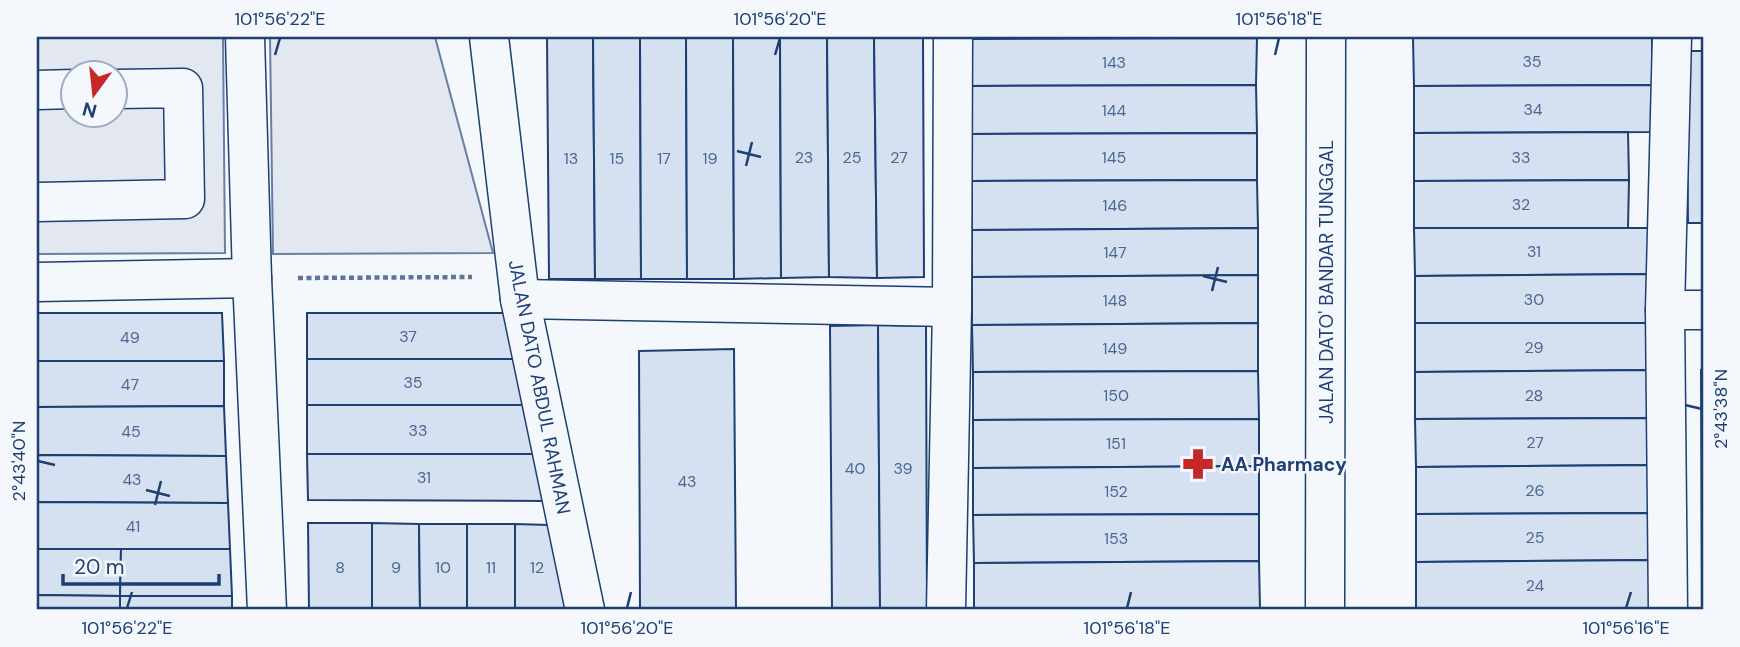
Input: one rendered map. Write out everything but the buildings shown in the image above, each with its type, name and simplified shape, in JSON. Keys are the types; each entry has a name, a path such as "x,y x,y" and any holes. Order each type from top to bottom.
{"main road":[{"path":"245,37 252,278 267,610"},
{"name":"JALAN DATO ABDUL RAHMAN","path":"489,37 519,288 585,610"},
{"path":"946,610 952,307 953,37"},
{"name":"JALAN DATO' BANDAR TUNGGAL","path":"1325,610 1326,37"},
{"path":"1668,610 1665,310 1672,37"},
{"path":"37,202 185,199 183,88 130,89"},
{"path":"37,90 60,89"},
{"path":"37,282 252,278"},
{"path":"519,288 952,307"},
{"path":"1665,310 1703,310"}],"path":[{"path":"252,278 519,288"}],"shaded area":[{"path":"37,37 223,37 225,253 37,254"},
{"path":"270,37 435,37 493,253 273,254"}],"place":[{"name":"AA Pharmacy","path":"1198,464"}]}
